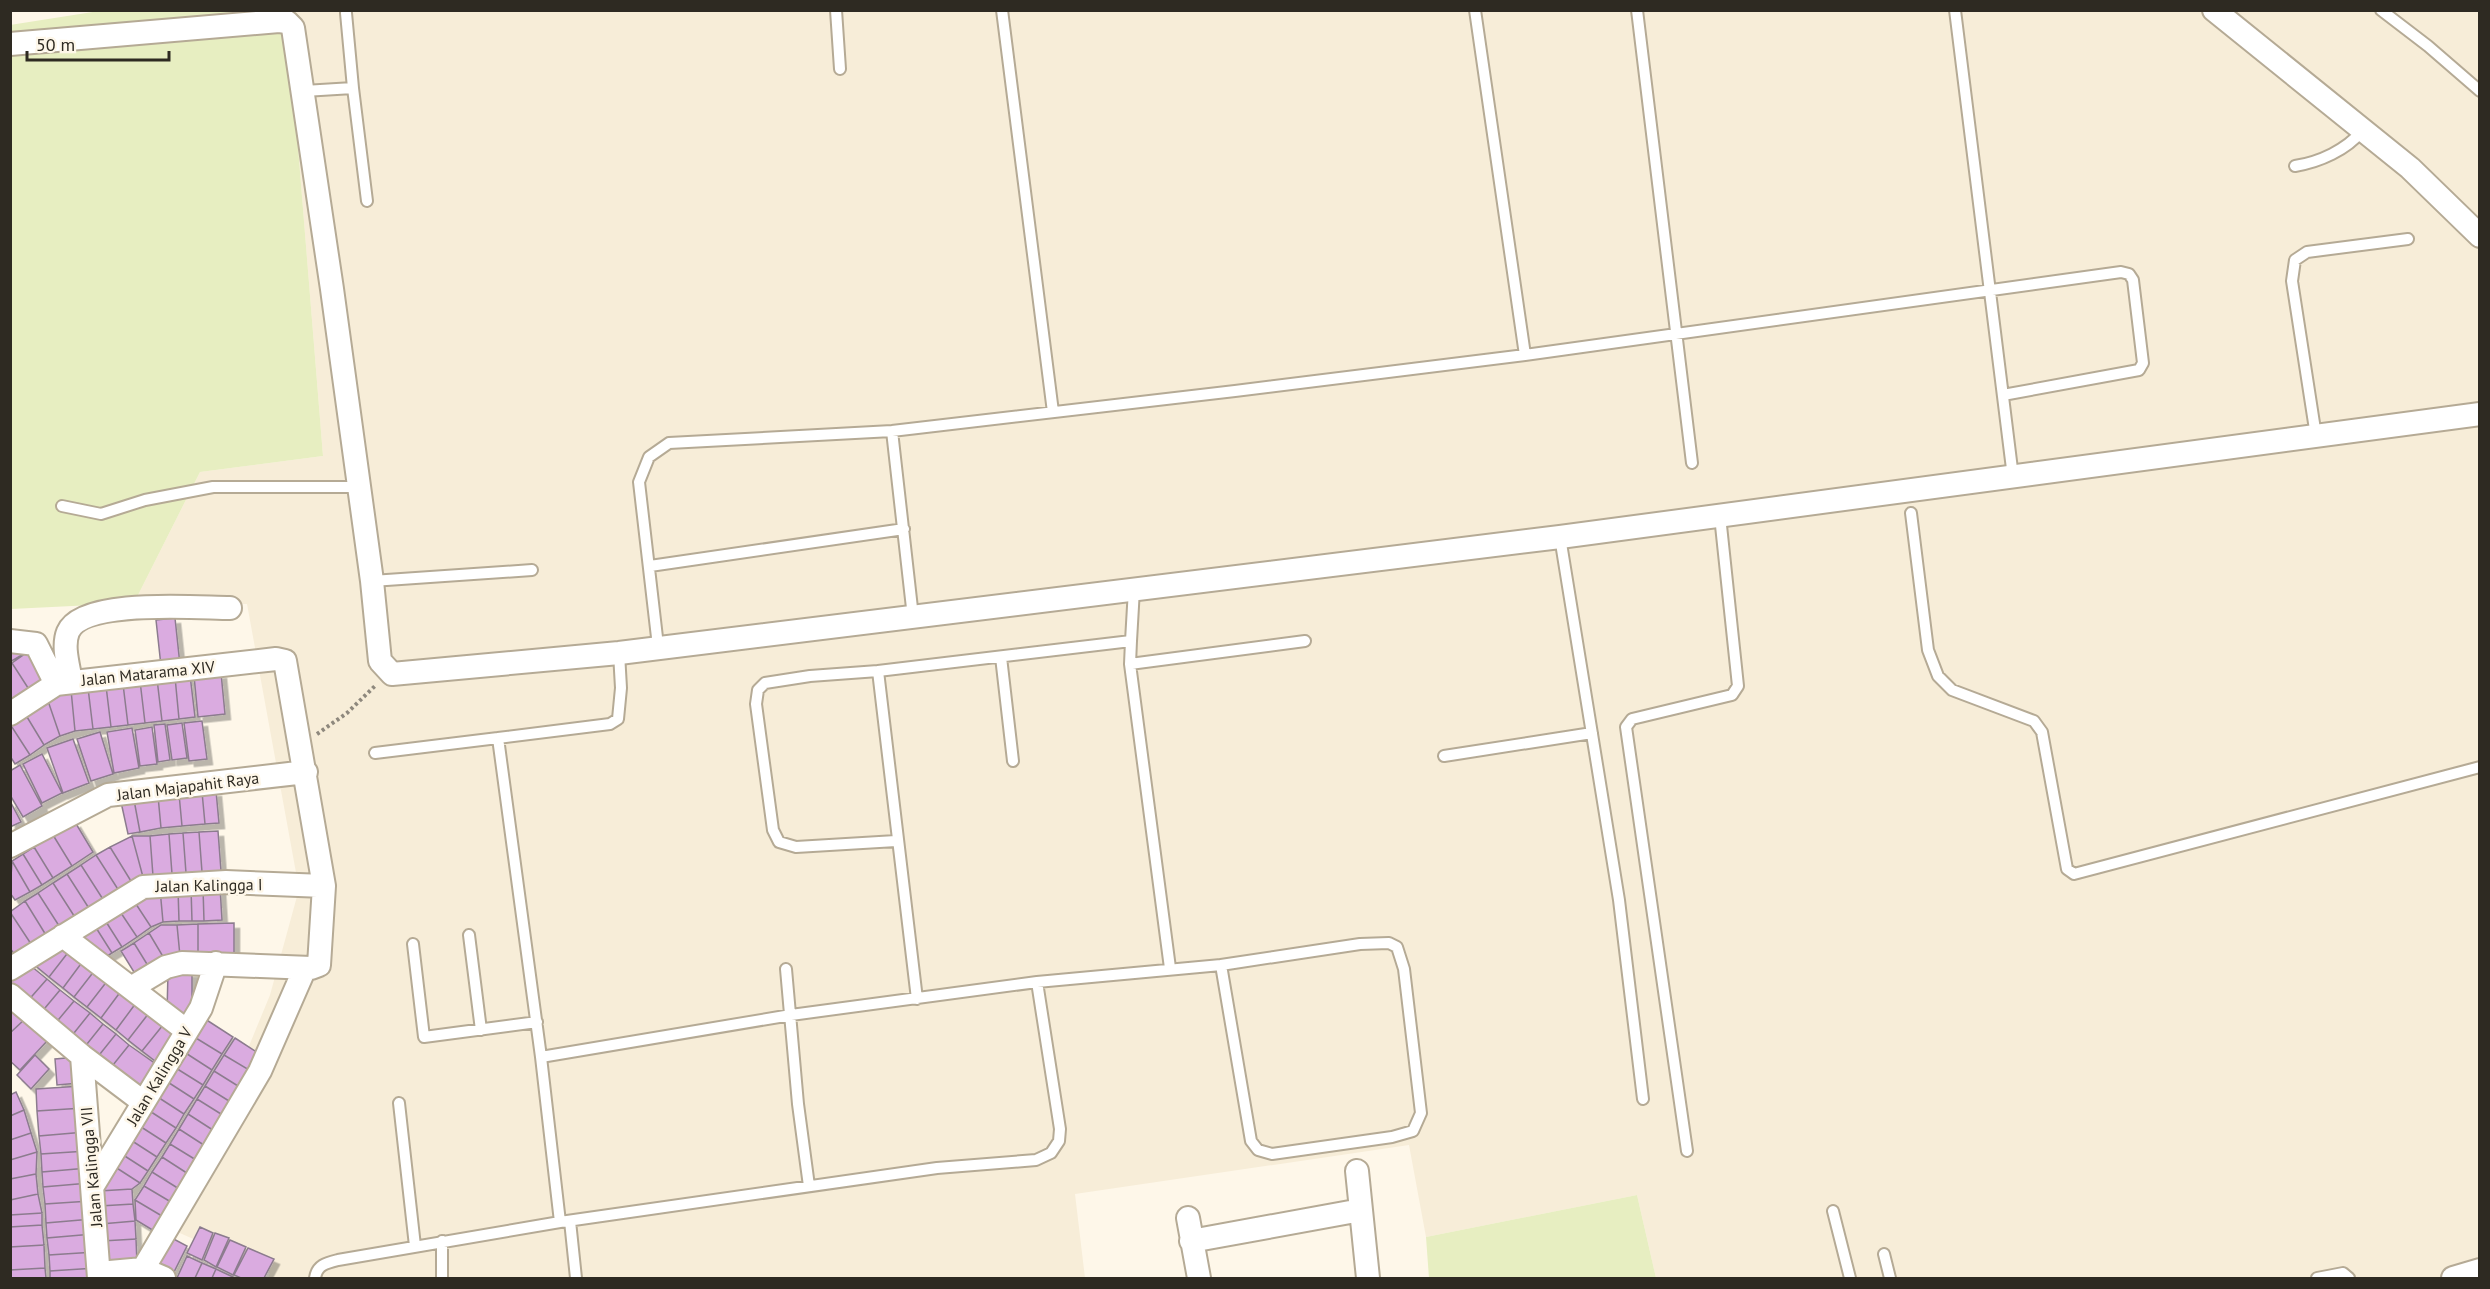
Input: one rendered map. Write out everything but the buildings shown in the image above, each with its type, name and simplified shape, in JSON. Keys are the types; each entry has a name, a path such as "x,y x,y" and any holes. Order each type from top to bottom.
{"street":[{"path":"2214,10 2410,168 2480,236"},
{"path":"10,44 279,21 289,18 304,92 372,581 380,661 386,670 393,674 406,675 619,653 658,646 914,617 1560,537 2480,414"},
{"path":"63,683 67,634 77,621 117,607 230,608"},
{"path":"10,641 36,644 63,683"},
{"name":"Jalan Matarama XIV","path":"10,714 63,683 276,659 285,661 288,670 300,741"},
{"path":"131,988 169,965 216,963 316,968 320,961 324,886 300,741"},
{"name":"Jalan Majapahit Raya","path":"10,846 108,795 306,772"},
{"name":"Jalan Kalingga I","path":"10,969 143,887 226,882 324,886"},
{"path":"63,936 187,1031"},
{"name":"Jalan Kalingga V","path":"94,1184 204,1001 216,963"},
{"path":"143,1269 260,1071 305,968"},
{"path":"10,995 82,1056 143,1102"},
{"name":"Jalan Kalingga VII","path":"82,1056 94,1184 99,1276"},
{"path":"1357,1171 1368,1278"},
{"path":"1191,1241 1361,1210"},
{"path":"1188,1218 1199,1278"},
{"path":"99,1276 143,1269 164,1278"},
{"path":"2453,1278 2480,1270"}],"lane":[{"path":"836,10 840,69"},
{"path":"1002,10 1053,412"},
{"path":"1474,10 1525,355"},
{"path":"1637,10 1692,463"},
{"path":"1955,10 2013,477"},
{"path":"2381,10 2428,46 2480,91"},
{"path":"346,13 367,201"},
{"path":"304,92 353,88"},
{"path":"2295,166 2309,164 2351,145 2362,131"},
{"path":"2316,436 2292,281 2295,260 2307,252 2408,240"},
{"path":"658,646 639,482 644,467 658,449 669,442 892,431 1525,355 2121,272 2129,274 2133,280 2143,363 2139,370 2003,394"},
{"path":"892,431 914,617"},
{"path":"62,506 101,514 146,500 213,487 359,487"},
{"path":"1911,513 1928,650 1938,676 1952,690 2034,721 2042,732 2067,868 2074,874 2480,767"},
{"path":"1687,1151 1626,727 1632,719 1732,695 1738,686 1720,516"},
{"path":"650,566 904,529"},
{"path":"1560,537 1618,900 1643,1099"},
{"path":"372,581 532,570"},
{"path":"1134,589 1130,664 1170,968"},
{"path":"1130,664 1305,640"},
{"path":"897,841 796,847 779,842 773,830 756,704 758,690 765,683 810,676 878,671 1131,641"},
{"path":"375,753 610,724 618,719 621,688 619,653"},
{"path":"1001,657 1013,761"},
{"path":"878,671 917,999"},
{"path":"1444,756 1592,733"},
{"path":"498,738 541,1057 565,1221 576,1278"},
{"path":"469,935 481,1030"},
{"path":"541,1057 791,1016 1038,982 1221,965 1360,944 1389,943 1397,947 1404,969 1422,1113 1413,1131 1392,1137 1272,1154 1258,1150 1251,1141 1221,965"},
{"path":"412,944 424,1037 537,1022"},
{"path":"786,969 798,1104 809,1186"},
{"path":"315,1278 316,1272 323,1264 442,1240 937,1168 1036,1160 1051,1153 1059,1141 1060,1129 1038,982"},
{"path":"399,1103 415,1246"},
{"path":"1833,1211 1850,1278"},
{"path":"442,1240 442,1278"},
{"path":"1884,1254 1890,1278"},
{"path":"2317,1278 2339,1274 2349,1278"}],"path":[{"path":"300,741 322,732 347,712 371,692 386,670"}],"shaded area":[{"path":"287,11 2479,11 2479,1278 1656,1278 1637,1195 1426,1237 1409,1145 1075,1194 1085,1278 268,1278 270,1273 173,1230 270,995 299,889 247,604 134,603 200,472 323,456"}],"green space":[{"path":"99,11 287,11 323,456 200,472 134,603 11,609 10,25"},
{"path":"1637,1195 1656,1278 1429,1278 1426,1237"}]}
